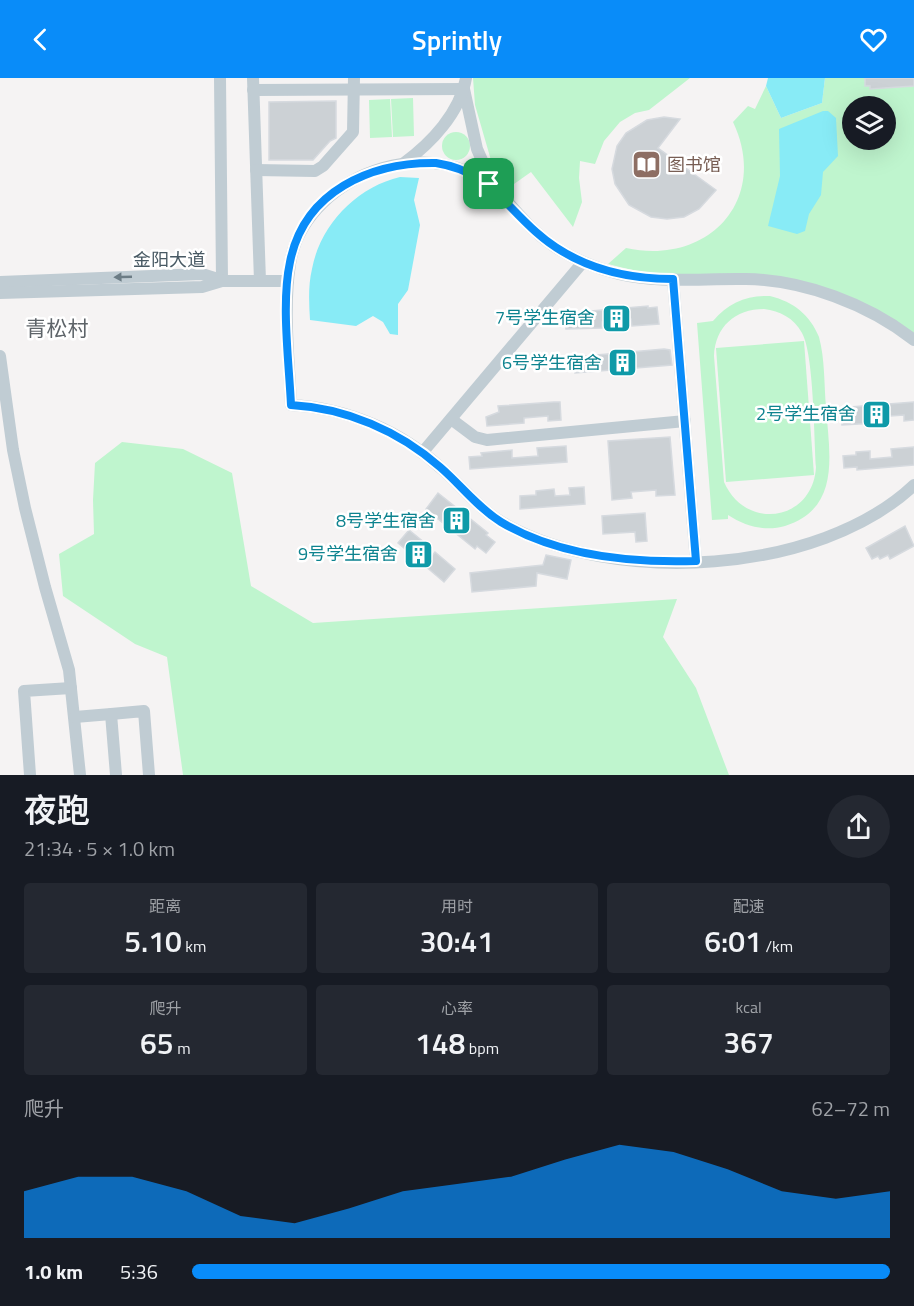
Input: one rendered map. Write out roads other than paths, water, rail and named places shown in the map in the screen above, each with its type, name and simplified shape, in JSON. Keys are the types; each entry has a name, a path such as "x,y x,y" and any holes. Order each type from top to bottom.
{"street":[{"path":"220,78 222,281 288,281"},
{"path":"260,281 253,84 465,84"},
{"path":"256,170 315,171 323,166 354,132 354,84"},
{"path":"403,164 435,135 452,112 465,84"},
{"path":"465,84 477,149 498,192"},
{"path":"914,340 893,324 858,307 789,284 742,279 673,279 623,275 583,262 555,247 536,232 498,192 479,178 458,168 436,163 403,164 369,172 353,179 321,204 307,223 290,262 288,281 291,405 323,408 361,419 399,437 423,453 492,515 520,532 544,541 605,556 661,561 766,556 805,546 861,522 896,500 914,485"},
{"path":"423,453 583,262"},
{"name":"金阳大道","path":"0,282 202,274 222,281"},
{"path":"673,279 696,561"},
{"name":"金阳大道","path":"0,293 202,287 222,281"},
{"path":"0,356 13,450 25,508 69,670 80,775"},
{"path":"451,419 475,437 487,440 685,421"},
{"path":"30,775 24,691 70,685"},
{"path":"75,717 144,711 149,775"},
{"path":"111,714 116,775"}],"water":[{"path":"768,78 825,78 822,103 781,118 766,86"},
{"path":"828,111 836,118 838,156 823,172 821,195 809,214 805,231 797,234 768,226 780,176 779,129"},
{"path":"400,177 419,178 414,200 420,225 408,290 398,304 398,335 390,334 383,322 373,316 356,326 310,320 309,288 316,253 323,237 332,223 355,199 369,189"}],"place":[{"name":"图书馆","path":"646,165"},
{"name":"7号学生宿舍","path":"616,318"},
{"name":"6号学生宿舍","path":"623,363"},
{"name":"2号学生宿舍","path":"877,414"},
{"name":"8号学生宿舍","path":"457,521"},
{"name":"9号学生宿舍","path":"419,554"}],"district":[{"name":"青松村","path":"57,329"}]}
